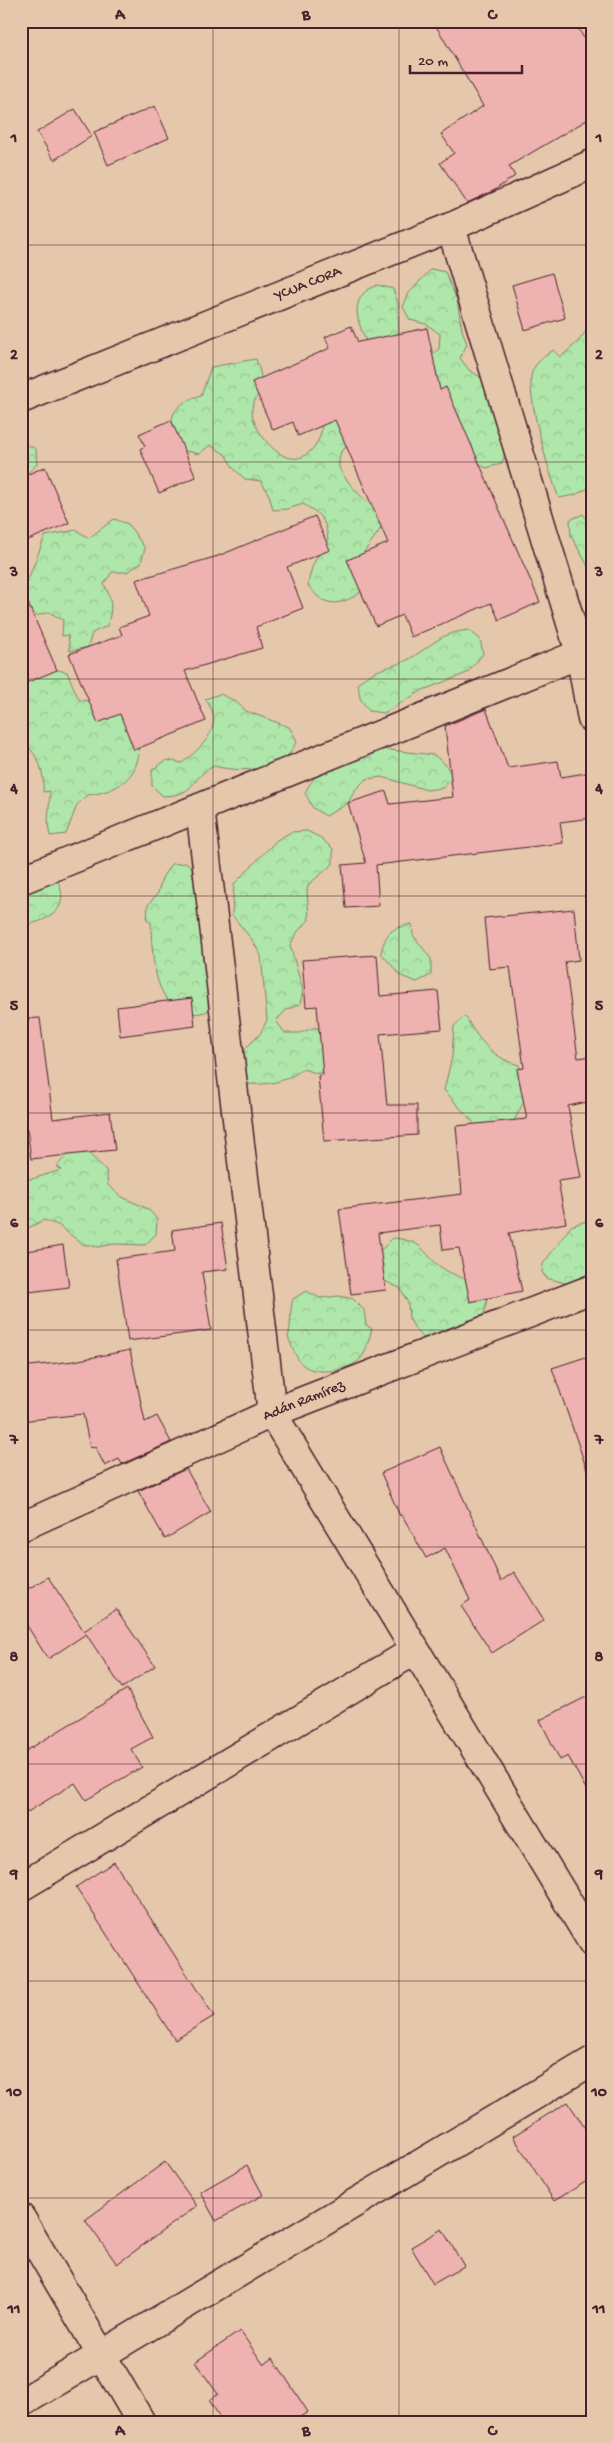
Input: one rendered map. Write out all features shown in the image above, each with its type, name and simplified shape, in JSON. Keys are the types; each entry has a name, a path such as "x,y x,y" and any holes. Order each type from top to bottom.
{"street":[{"name":"YCUA CORA","path":"21,399 451,226 592,164"},
{"path":"451,226 586,651 592,719"},
{"path":"21,880 586,651"},
{"path":"200,808 272,1413 414,1651 592,1942"},
{"name":"Adán Ramírez","path":"21,1527 272,1413 592,1289"},
{"path":"21,1887 414,1651"},
{"path":"21,2403 592,2061"},
{"path":"21,2218 141,2422"}],"green space":[{"path":"431,269 445,272 457,300 462,330 467,344 460,358 469,370 494,386 508,450 501,464 486,468 473,458 464,446 461,439 459,415 453,412 354,442 341,451 339,467 341,472 356,491 378,511 382,526 358,565 363,578 361,592 346,600 332,603 320,598 308,585 314,562 328,544 325,524 319,515 303,504 288,509 273,510 269,495 261,481 245,479 234,469 225,454 210,445 199,454 182,450 173,431 173,416 182,404 201,396 211,367 256,359 261,375 261,386 253,404 252,412 257,428 271,447 289,458 298,458 307,454 319,438 322,429 321,419 371,352 361,330 357,314 359,299 365,292 378,285 393,289 398,303 399,348 426,359 439,349 440,334 426,324 410,320 403,307 409,293"},
{"path":"592,322 592,486 575,495 559,498 535,415 532,397 532,372 538,362 553,350 560,357 570,349 582,337"},
{"path":"21,442 36,449 37,464 25,476 21,486"},
{"path":"583,514 592,525 592,573 571,536 570,520"},
{"path":"114,519 128,524 145,548 141,563 127,572 112,572 104,584 111,604 107,626 92,633 88,647 70,651 68,635 62,636 63,620 49,612 35,616 21,624 21,587 28,580 45,536 76,530 89,538"},
{"path":"469,630 480,639 483,654 467,673 423,690 384,713 369,711 360,698 358,683 373,673 407,660 445,636"},
{"path":"44,662 57,670 67,672 79,700 102,704 120,715 132,729 138,746 137,762 128,777 112,789 87,795 77,805 66,834 50,836 48,819 50,791 43,792 43,776 39,762 21,738 21,673"},
{"path":"220,694 235,701 246,711 289,727 297,741 289,754 273,764 243,770 214,766 182,793 163,796 152,786 152,770 167,760 182,763 205,742 214,721 210,706 205,699"},
{"path":"372,748 434,755 445,764 453,776 443,788 427,790 382,777 366,779 355,790 348,803 326,816 313,808 305,793 317,775 333,764"},
{"path":"307,831 321,838 333,849 333,864 309,884 307,889 309,920 298,931 290,945 303,991 300,1004 286,1010 276,1021 285,1033 300,1033 316,1027 327,1038 332,1066 319,1074 303,1069 296,1074 275,1082 244,1084 238,1056 260,1034 267,1020 261,956 253,941 232,915 234,884 277,840 291,832"},
{"path":"187,863 199,873 220,1001 212,1008 196,1014 175,1007 166,999 156,975 151,922 147,920 148,905 158,893 162,878 171,864"},
{"path":"21,877 57,879 62,899 60,906 49,917 21,926"},
{"path":"412,924 413,935 431,959 431,975 417,982 401,976 381,953 387,936 394,929"},
{"path":"465,1016 481,1040 493,1052 509,1062 519,1065 528,1093 508,1133 476,1126 444,1090 452,1057 454,1026"},
{"path":"83,1148 106,1170 108,1185 120,1196 148,1209 157,1219 156,1234 145,1245 113,1244 98,1247 82,1244 58,1225 44,1220 21,1229 21,1179 32,1179 61,1170 57,1166 67,1155"},
{"path":"592,1219 592,1274 569,1284 546,1278 542,1272 543,1264 571,1226"},
{"path":"393,1238 404,1239 417,1245 446,1270 461,1278 482,1284 487,1299 484,1314 458,1331 429,1342 417,1332 409,1318 408,1303 400,1288 371,1275 372,1259"},
{"path":"306,1291 320,1298 339,1296 353,1299 364,1310 366,1325 372,1329 365,1352 356,1362 341,1369 324,1371 309,1368 298,1359 288,1337 291,1309 293,1299"}],"building":[{"path":"433,21 574,21 592,52 592,117 509,166 515,176 493,191 467,203 440,163 454,153 441,134 483,106"},
{"path":"155,106 169,138 108,165 94,132"},
{"path":"75,109 92,136 54,160 37,132"},
{"path":"552,273 565,318 525,330 512,285"},
{"path":"351,326 358,342 427,328 440,390 446,387 540,602 499,620 491,603 411,637 402,615 376,626 347,560 388,543 335,420 298,436 293,422 273,430 252,382 330,348 325,337"},
{"path":"171,420 196,477 159,493 140,449 145,446 139,434"},
{"path":"45,467 69,523 21,543 21,477"},
{"path":"315,516 330,550 287,567 303,608 256,627 262,648 185,671 206,721 134,750 120,714 98,723 69,654 122,635 119,627 149,616 136,580 218,556"},
{"path":"21,587 57,670 21,685"},
{"path":"486,709 508,768 558,761 561,777 592,772 592,818 560,822 563,843 376,865 379,906 346,908 342,865 366,863 348,803 386,791 390,804 453,797 445,726"},
{"path":"574,909 579,960 565,962 578,1058 592,1056 592,1101 568,1106 581,1178 558,1181 566,1223 509,1233 522,1291 470,1302 459,1248 443,1250 440,1225 378,1233 386,1290 351,1294 339,1209 462,1194 456,1126 527,1119 517,1069 524,1068 510,967 489,969 484,918"},
{"path":"377,955 380,996 438,991 442,1029 380,1034 387,1105 417,1105 417,1135 324,1141 318,1076 323,1075 317,1006 306,1007 302,960"},
{"path":"192,998 195,1026 120,1036 117,1007"},
{"path":"40,1018 53,1119 110,1112 115,1150 31,1159 27,1129 21,1129 21,1019"},
{"path":"221,1223 228,1269 202,1272 211,1330 128,1341 116,1259 175,1251 172,1230"},
{"path":"63,1245 69,1287 21,1293 21,1252"},
{"path":"130,1350 145,1422 157,1416 171,1442 122,1464 119,1459 105,1466 95,1447 90,1448 83,1414 21,1421 21,1367 74,1361"},
{"path":"592,1355 592,1469 587,1470 552,1368"},
{"path":"440,1447 501,1581 514,1572 544,1620 492,1653 461,1606 470,1600 445,1548 426,1558 402,1515 400,1516 381,1473"},
{"path":"186,1469 211,1512 165,1539 138,1491"},
{"path":"48,1577 84,1631 116,1609 155,1666 122,1688 86,1634 48,1659 21,1616 21,1593"},
{"path":"127,1689 153,1737 131,1749 142,1767 86,1800 75,1783 21,1816 21,1754"},
{"path":"592,1694 592,1800 568,1756 560,1760 540,1720"},
{"path":"114,1862 214,2016 175,2040 76,1887"},
{"path":"568,2102 592,2139 592,2178 554,2201 513,2136"},
{"path":"165,2162 197,2206 117,2264 85,2220"},
{"path":"247,2165 263,2195 216,2221 200,2192"},
{"path":"442,2229 464,2266 433,2284 411,2247"},
{"path":"240,2331 264,2365 273,2358 308,2412 292,2422 223,2422 209,2400 218,2394 195,2362"}]}
